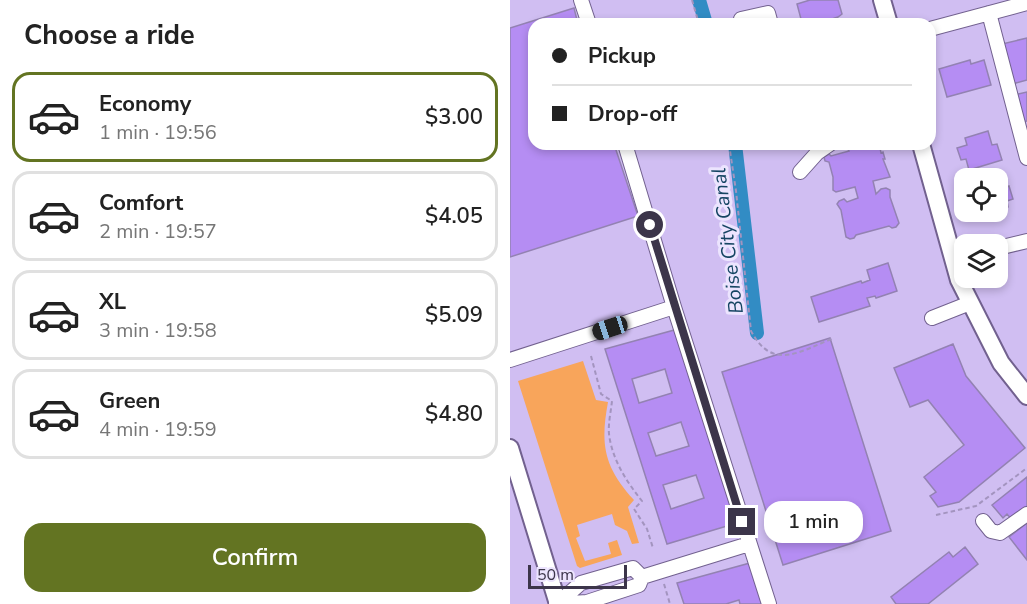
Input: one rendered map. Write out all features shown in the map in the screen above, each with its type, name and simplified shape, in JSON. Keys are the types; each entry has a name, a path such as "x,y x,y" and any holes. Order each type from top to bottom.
{"main road":[{"path":"882,0 886,18"},
{"path":"923,150 954,247"},
{"path":"966,288 970,303 1001,363 1027,396"},
{"path":"510,448 557,604"}],"street":[{"path":"581,0 587,18"},
{"path":"936,27 1027,3"},
{"path":"746,18 768,13 769,18"},
{"path":"989,13 1027,158"},
{"path":"627,150 674,307 769,604"},
{"path":"800,172 821,150"},
{"path":"1008,246 1027,241"},
{"path":"932,318 970,303"},
{"path":"510,360 674,307"},
{"path":"983,521 991,531 1000,533 1027,514"},
{"path":"642,577 749,544"},
{"path":"557,604 581,583 633,568 642,577"},
{"path":"557,604 587,602 639,585 642,577"}],"path":[{"path":"692,0 697,18"},
{"path":"730,150 751,331 758,344 776,356 792,354 834,338"},
{"path":"591,356 601,394 612,401 609,432 613,453 627,482 642,501 634,509 647,529 653,548"},
{"path":"936,515 976,506 1027,468"},
{"path":"664,583 670,604"}],"shaded area":[{"path":"583,361 596,400 608,402 604,431 607,455 616,477 634,500 628,507 639,543 632,544 627,531 615,525 612,514 577,525 580,536 576,538 585,561 611,554 608,543 617,540 622,555 580,568 577,566 518,381"}],"building":[{"path":"810,0 838,0 842,14 835,18 801,18 797,4"},
{"path":"574,8 576,18 542,18"},
{"path":"528,22 528,150 616,150 638,216 510,257 510,28"},
{"path":"1027,38 1027,80 1012,84 1002,44"},
{"path":"970,60 971,64 984,60 991,85 947,97 939,69"},
{"path":"1027,92 1027,121 1022,122 1014,95"},
{"path":"988,131 992,145 997,144 1002,160 968,168 966,159 961,160 957,148 967,145 965,138"},
{"path":"880,150 881,153 883,152 885,159 883,159 890,177 873,181 876,194 881,189 890,190 890,197 899,223 896,227 889,226 856,235 850,239 846,237 841,210 837,204 844,199 847,202 858,198 855,187 836,192 833,190 833,177 829,162 825,161 824,157 849,151"},
{"path":"1008,186 1013,199 1008,201"},
{"path":"888,263 897,291 876,298 875,296 867,298 870,306 819,322 811,297 870,280 867,270"},
{"path":"678,329 737,523 667,544 605,349","holes":["665,369 672,393 639,403 632,379","681,422 689,446 656,456 648,433","696,475 704,498 671,509 663,485"]},
{"path":"830,338 891,531 783,565 722,372"},
{"path":"953,344 966,376 1025,448 959,502 938,507 930,496 936,492 924,477 964,445 928,400 910,407 894,368"},
{"path":"1027,477 1027,510 1013,521 1007,514 1003,518 992,505"},
{"path":"1027,523 1027,560 1009,537"},
{"path":"965,547 978,564 928,604 896,604 891,597 949,552 953,557"},
{"path":"750,563 763,604 740,604 739,600 726,604 684,604 677,583"}],"waterway":[{"name":"Boise City Canal","path":"699,0 704,18"},
{"name":"Boise City Canal","path":"736,150 757,333"}],"route":[{"path":"650,225 742,522"}]}
